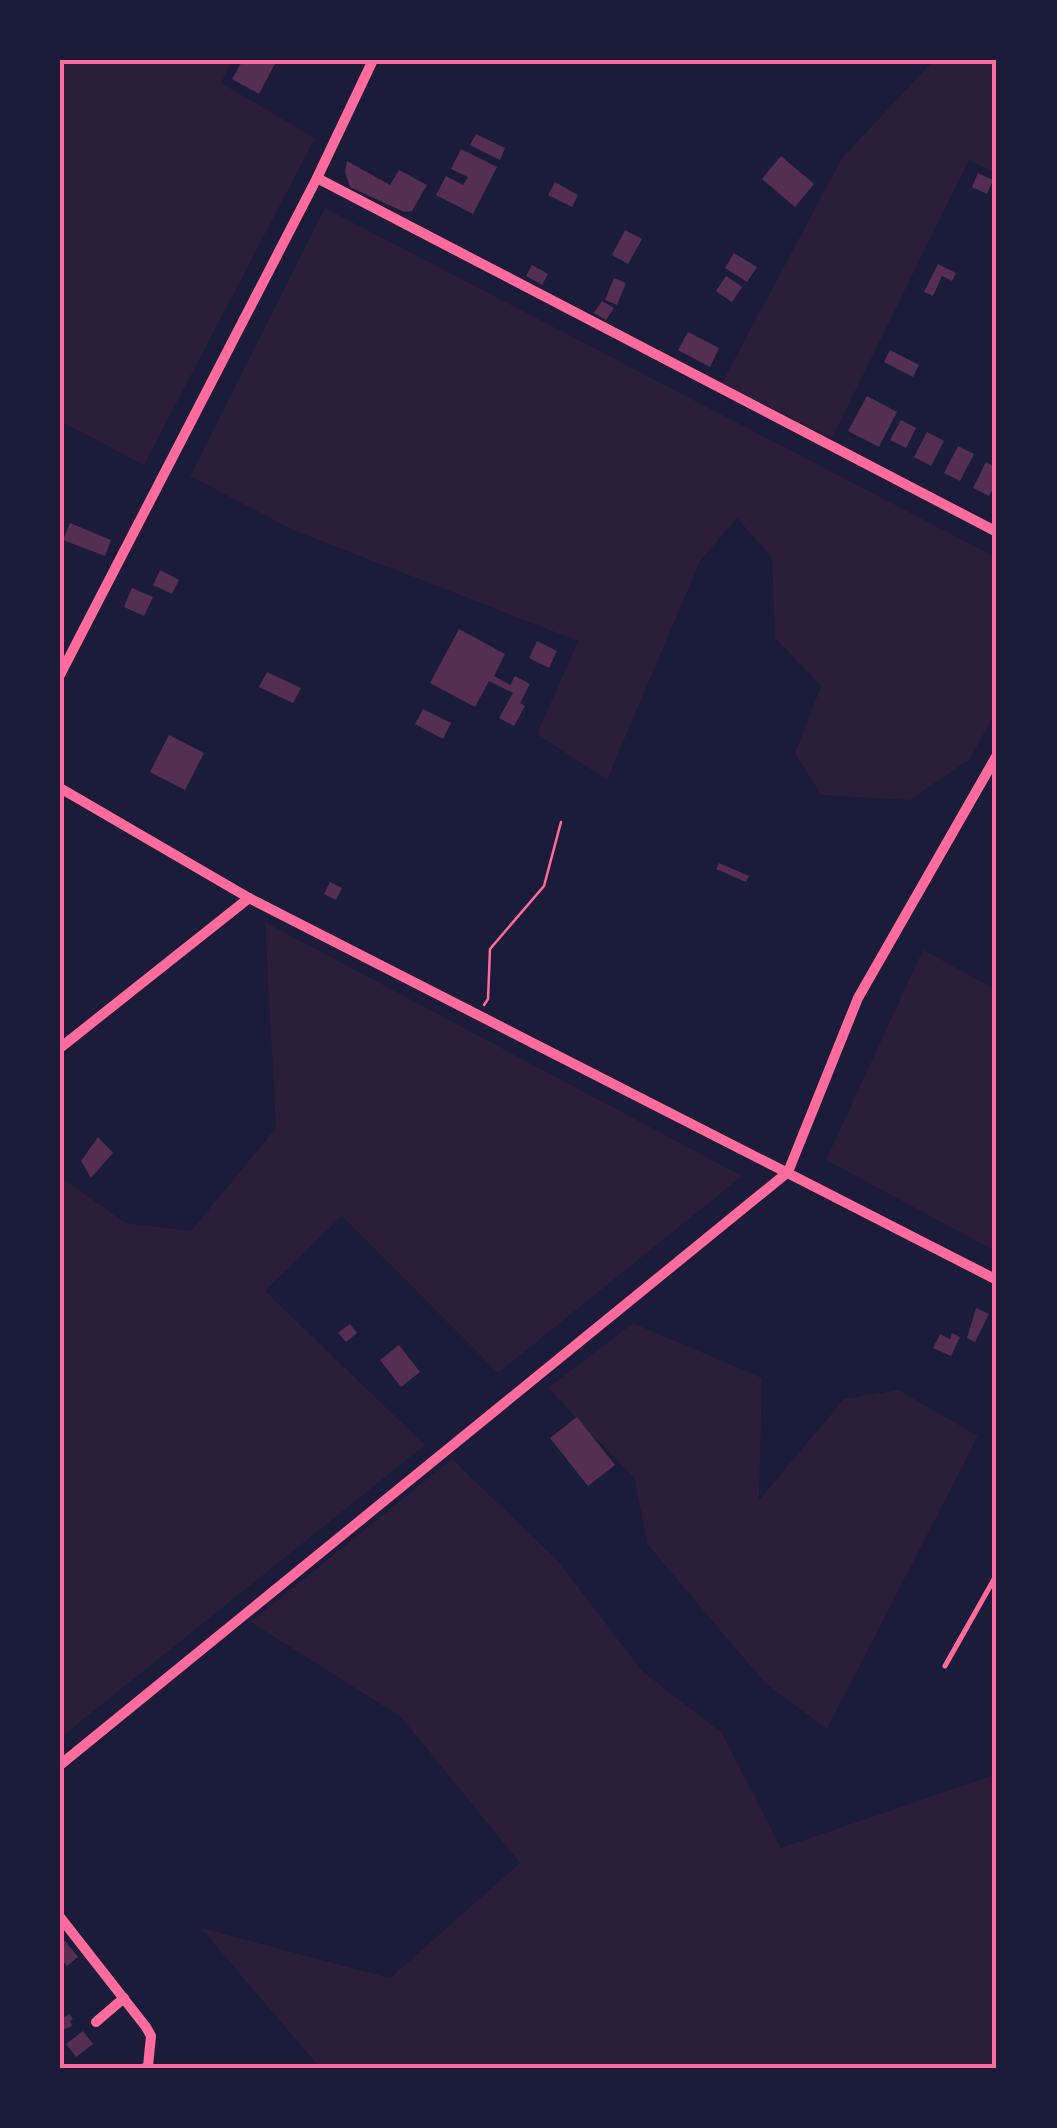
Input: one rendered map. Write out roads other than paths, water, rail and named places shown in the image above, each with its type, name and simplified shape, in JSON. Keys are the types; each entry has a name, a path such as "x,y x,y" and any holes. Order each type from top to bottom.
{"street":[{"path":"60,675 317,178 372,60"},
{"path":"317,178 997,532"},
{"path":"60,1765 788,1172 858,998 997,756"},
{"path":"60,788 249,898 997,1280"},
{"path":"60,1048 249,898"},
{"path":"60,1917 151,2036 148,2066 144,2068"},
{"path":"96,2022 124,1998"}],"lane":[{"path":"944,1666 997,1574"}]}
